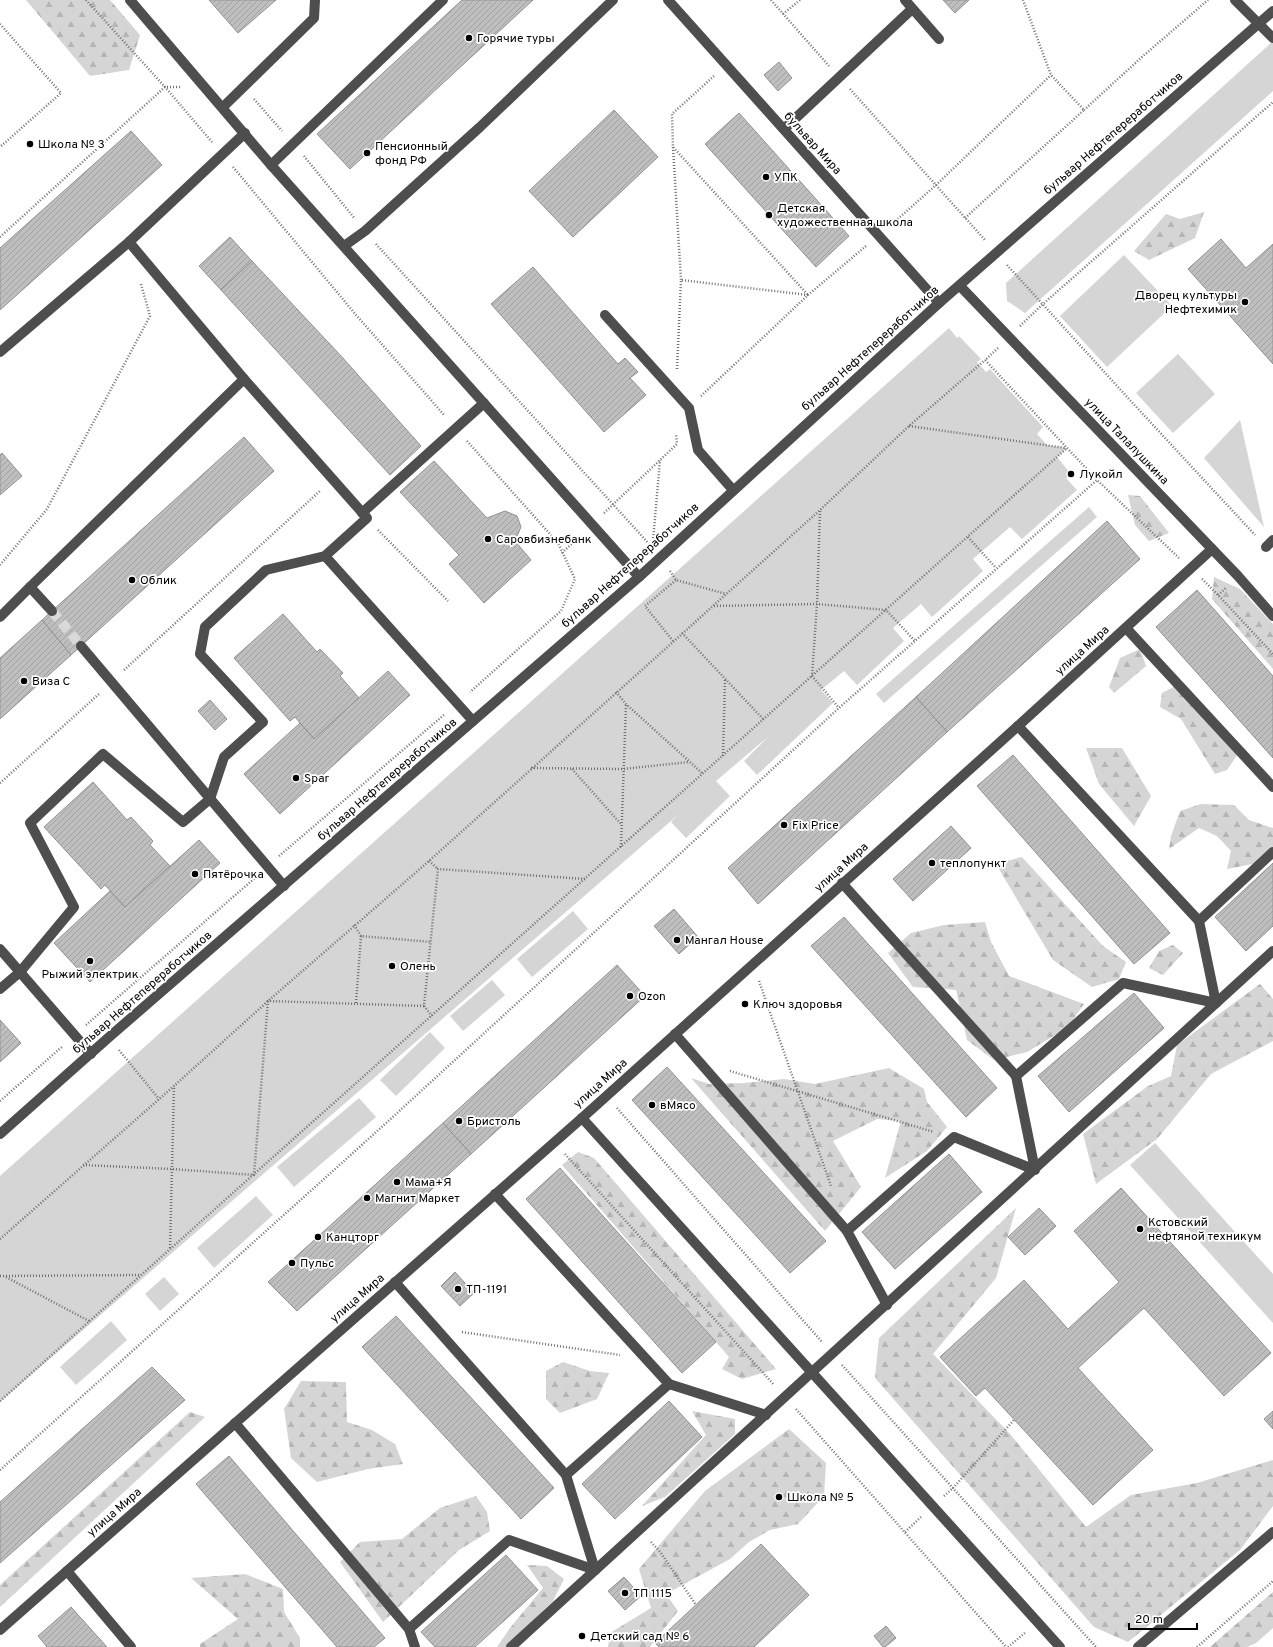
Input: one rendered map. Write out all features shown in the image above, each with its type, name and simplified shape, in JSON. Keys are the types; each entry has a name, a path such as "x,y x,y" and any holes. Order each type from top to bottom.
{"street":[{"path":"130,0 206,87 271,165 639,577"},
{"path":"223,107 314,18 315,0"},
{"path":"271,165 443,0"},
{"path":"344,246 365,231 480,127 613,0"},
{"name":"бульвар Мира","path":"668,0 939,303"},
{"path":"905,0 939,39"},
{"path":"1235,0 1273,38"},
{"path":"784,129 912,9"},
{"name":"бульвар Нефтепереработчиков","path":"0,1134 108,1038 639,577 939,303 1273,11"},
{"path":"0,352 129,242 245,133"},
{"path":"129,242 244,379 365,515"},
{"name":"улица Талалушкина","path":"960,286 1212,549 1273,616"},
{"path":"605,315 689,408 698,450 733,490"},
{"path":"0,617 244,379"},
{"path":"0,989 20,972 74,907 30,822 103,754 183,822 210,799 224,758 263,722 200,654 205,627 266,570 325,556 365,515 484,403"},
{"name":"улица Мира","path":"0,1630 582,1118 1018,726 1212,549"},
{"path":"325,556 473,721"},
{"path":"30,587 52,611"},
{"path":"1126,628 1273,787"},
{"path":"81,646 284,886"},
{"path":"1018,726 1199,921 1216,1003"},
{"path":"1199,921 1273,852"},
{"path":"842,883 1016,1076 1034,1170"},
{"path":"0,950 91,1054"},
{"path":"511,1647 813,1373 1273,951"},
{"path":"1016,1076 1123,983 1216,1003"},
{"path":"675,1034 847,1231 887,1305"},
{"path":"582,1118 1060,1647"},
{"path":"847,1231 954,1137 1034,1170"},
{"path":"495,1194 669,1384 766,1415"},
{"path":"395,1282 566,1475 595,1570"},
{"path":"566,1475 669,1384"},
{"path":"235,1423 409,1629 415,1647"},
{"path":"1138,1647 1273,1532"},
{"path":"409,1629 509,1540 595,1570"},
{"path":"67,1571 131,1647"}],"path":[{"path":"0,1101 267,866 457,704 561,611 575,579 558,543 356,315 165,87 86,0"},
{"path":"771,0 996,253 1128,398 1270,544"},
{"path":"783,14 800,0"},
{"path":"1023,0 1052,75 1084,110"},
{"path":"965,218 1142,57 1208,0"},
{"path":"0,24 61,93 0,147"},
{"path":"676,393 681,280 672,114 716,74"},
{"path":"689,408 808,295 936,185 1052,75"},
{"path":"0,237 165,87 206,87"},
{"path":"243,87 294,144 365,231 652,547 660,460"},
{"path":"0,1239 159,1100 354,925 429,861 820,510 909,426 985,360 1044,304 1273,102"},
{"path":"673,147 808,295"},
{"path":"0,565 47,509 150,316 140,279"},
{"path":"681,280 808,295"},
{"path":"985,360 1097,480 1218,595 1273,654"},
{"path":"909,426 1067,448"},
{"path":"562,552 677,444 675,429"},
{"path":"0,1401 1067,448"},
{"path":"0,783 333,479"},
{"path":"0,1470 390,1119 839,708 1097,480"},
{"path":"820,510 817,604 812,676 839,708"},
{"path":"365,515 448,601"},
{"path":"968,537 996,568"},
{"path":"674,641 645,606 676,580 726,594"},
{"path":"713,606 817,604 886,610 915,640"},
{"path":"682,633 764,720"},
{"path":"723,756 725,678"},
{"path":"616,692 626,704 702,773"},
{"path":"621,847 622,770 626,704"},
{"path":"531,768 622,770 689,762"},
{"path":"571,768 621,824"},
{"path":"429,861 438,869 585,879"},
{"path":"432,1016 424,1006 438,869"},
{"path":"354,925 361,936 356,1003"},
{"path":"361,936 431,942"},
{"path":"752,964 832,1187"},
{"path":"268,1001 424,1006"},
{"path":"254,1175 268,1001"},
{"path":"90,1022 108,1038 159,1100"},
{"path":"701,1063 798,1090 954,1137"},
{"path":"170,1249 174,1086"},
{"path":"606,1096 832,1355 1096,1647"},
{"path":"83,1165 172,1169 254,1175"},
{"path":"0,1276 142,1275"},
{"path":"6,1276 89,1321"},
{"path":"435,1328 646,1359"},
{"path":"905,1532 953,1488 1014,1420"},
{"path":"651,1542 696,1605"},
{"path":"1197,1647 1273,1581"},
{"path":"1008,1647 1038,1622"}],"green space":[{"path":"26,0 110,0 140,35 129,70 90,76"},
{"path":"1273,41 1273,91 1025,313 1007,301 1006,283"},
{"path":"1204,212 1195,238 1149,260 1134,251 1166,214 1180,219"},
{"path":"1124,255 1172,306 1107,367 1060,316"},
{"path":"949,328 957,338 959,336 981,359 977,362 986,372 990,369 1043,427 1037,434 1047,445 1067,448 1057,457 1071,474 1066,478 1077,490 1022,539 1010,527 973,559 983,571 932,617 921,604 893,628 904,641 857,685 844,671 821,690 833,703 757,775 744,761 769,736 716,781 730,796 686,838 671,822 679,814 0,1402 0,1176"},
{"path":"1178,354 1215,394 1173,433 1136,393"},
{"path":"1240,420 1264,527 1204,458"},
{"path":"1128,495 1140,496 1169,533 1149,541 1135,525"},
{"path":"1089,507 1097,517 884,703 876,694"},
{"path":"1214,577 1240,589 1273,624 1273,669 1212,599"},
{"path":"1140,649 1146,666 1114,693 1109,687 1120,658"},
{"path":"1183,682 1242,748 1227,770 1215,774 1181,719 1160,707 1162,693"},
{"path":"1086,748 1122,748 1151,796 1134,826 1099,784"},
{"path":"1201,804 1234,805 1249,820 1273,828 1273,860 1227,869 1231,851 1217,836 1199,828 1169,849 1171,836 1180,811"},
{"path":"1022,857 1103,946 1126,962 1119,979 1092,987 1053,960 996,864"},
{"path":"573,911 588,929 532,977 517,959"},
{"path":"985,922 991,942 1009,976 1084,1004 1067,1028 1027,1052 994,1060 967,1040 956,990 913,987 888,953 911,933 944,925"},
{"path":"1173,945 1183,953 1163,975 1149,968 1159,951"},
{"path":"492,980 505,995 463,1031 450,1016"},
{"path":"1260,984 1273,999 1273,1041 1211,1074 1157,1139 1096,1184 1083,1134 1148,1086 1171,1076 1177,1045"},
{"path":"430,1032 445,1048 396,1096 380,1080"},
{"path":"889,1068 924,1089 927,1102 947,1127 927,1151 885,1178 901,1121 877,1119 833,1141 861,1187 825,1231 691,1078 709,1084 744,1083 784,1079 815,1084"},
{"path":"359,1098 376,1117 294,1187 277,1167"},
{"path":"1155,1143 1273,1274 1273,1323 1130,1165"},
{"path":"578,1152 594,1158 776,1369 742,1379 722,1369 729,1357 562,1165"},
{"path":"256,1196 273,1215 214,1268 197,1248"},
{"path":"1016,1208 996,1278 933,1354 1010,1434 1086,1527 1131,1495 1197,1483 1273,1460 1273,1506 1240,1550 1128,1642 1094,1627 875,1378 879,1338"},
{"path":"164,1277 179,1294 160,1311 145,1294"},
{"path":"111,1321 127,1340 76,1385 60,1367"},
{"path":"563,1362 590,1371 609,1373 597,1399 560,1413 546,1399 546,1371"},
{"path":"301,1381 346,1382 347,1422 372,1430 395,1444 403,1464 368,1469 317,1482 291,1458 284,1409"},
{"path":"692,1411 735,1419 735,1434 665,1497 642,1506 706,1435"},
{"path":"190,1412 205,1417 0,1607 0,1585"},
{"path":"789,1429 826,1463 824,1496 798,1524 770,1530 749,1542 730,1559 666,1594 678,1611 650,1647 608,1647 610,1633 651,1608 639,1569 705,1491"},
{"path":"476,1496 487,1512 490,1531 459,1550 383,1622 340,1562 360,1542 402,1539 440,1508"},
{"path":"527,1565 547,1566 564,1579 553,1601 506,1647 497,1647 510,1628 543,1588"},
{"path":"245,1574 283,1589 284,1612 300,1638 300,1647 200,1647 200,1644 238,1619 191,1578"},
{"path":"1273,1592 1273,1628 1256,1643 1247,1647 1210,1647"}],"building":[{"path":"209,0 276,0 238,33"},
{"path":"462,0 533,0 350,169 317,134"},
{"path":"943,0 969,0 955,13"},
{"path":"779,62 792,78 778,91 764,75"},
{"path":"614,110 658,157 573,237 529,191"},
{"name":"УПК","path":"739,113 849,236 816,267 705,144"},
{"path":"131,131 162,165 0,310 0,248"},
{"path":"230,237 252,261 221,290 199,266"},
{"name":"Дворец культуры Нефтехимик","path":"1221,239 1246,268 1273,244 1273,364 1188,269"},
{"path":"252,261 342,357 421,446 390,475 221,290"},
{"path":"533,267 618,364 625,358 638,372 630,378 646,395 604,432 491,304"},
{"path":"244,437 274,471 71,655 42,620"},
{"path":"2,453 22,476 0,495 0,455"},
{"path":"434,461 487,518 505,511 517,516 521,527 515,541 531,560 484,603 449,564 459,555 400,492"},
{"path":"1107,521 1140,559 947,732 916,697"},
{"path":"1197,590 1273,676 1273,758 1156,627"},
{"path":"283,614 317,652 320,649 343,673 340,676 359,698 314,739 295,717 290,721 234,658"},
{"path":"42,620 71,655 0,719 0,658"},
{"path":"388,671 410,695 280,814 244,774 300,723 314,739"},
{"path":"916,697 947,732 758,904 728,868"},
{"path":"210,700 227,719 215,730 198,711"},
{"path":"1013,755 1170,933 1134,964 977,786"},
{"path":"93,782 127,820 131,817 153,841 150,845 170,866 125,907 105,885 101,889 44,827"},
{"name":"теплопункт","path":"951,826 971,848 913,901 893,879"},
{"path":"199,840 220,863 90,982 54,943 110,891 125,907"},
{"path":"1273,863 1273,926 1246,951 1215,917"},
{"path":"674,909 698,937 679,954 654,926"},
{"path":"844,917 997,1088 966,1117 811,946"},
{"path":"617,965 645,996 471,1154 443,1123"},
{"path":"1134,993 1164,1028 1069,1112 1038,1076"},
{"path":"0,1020 21,1043 0,1062"},
{"path":"667,1067 826,1241 790,1273 632,1100"},
{"path":"443,1123 471,1154 297,1311 268,1282"},
{"path":"949,1154 982,1192 895,1269 862,1232"},
{"path":"560,1168 716,1342 682,1373 526,1199"},
{"path":"1121,1188 1271,1353 1224,1396 1144,1308 1078,1368 1153,1450 1093,1505 985,1388 976,1396 940,1357 1024,1280 1068,1329 1119,1282 1074,1231"},
{"path":"1039,1208 1056,1226 1025,1255 1008,1237"},
{"name":"ТП-1191","path":"455,1272 474,1293 460,1306 441,1286"},
{"path":"396,1316 554,1488 521,1519 362,1347"},
{"path":"152,1367 185,1400 0,1563 0,1502"},
{"path":"669,1401 702,1437 615,1519 582,1484"},
{"path":"1273,1411 1273,1429 1264,1419"},
{"path":"229,1456 385,1638 374,1647 337,1647 196,1484"},
{"path":"761,1544 809,1595 754,1647 659,1647 655,1643"},
{"path":"506,1555 538,1590 475,1647 435,1647 421,1632"},
{"name":"ТП 1115","path":"624,1577 641,1596 625,1610 608,1591"},
{"path":"71,1607 107,1647 47,1647 38,1636"},
{"path":"886,1626 896,1638 883,1647 874,1636"}],"tunnel":[{"path":"52,611 81,646"}],"place":[{"name":"Горячие туры","path":"469,38"},
{"name":"Школа № 3","path":"30,144"},
{"name":"Пенсионный фонд РФ","path":"367,153"},
{"name":"УПК","path":"766,177"},
{"name":"Детская художественная школа","path":"769,215"},
{"name":"Дворец культуры Нефтехимик","path":"1245,302"},
{"name":"Лукойл","path":"1071,474"},
{"name":"Саровбизнебанк","path":"488,539"},
{"name":"Облик","path":"132,580"},
{"name":"Виза С","path":"24,681"},
{"name":"Spar","path":"296,778"},
{"name":"Fix Price","path":"784,825"},
{"name":"теплопункт","path":"932,863"},
{"name":"Пятёрочка","path":"195,874"},
{"name":"Мангал House","path":"677,940"},
{"name":"Рыжий электрик","path":"90,961"},
{"name":"Олень","path":"392,966"},
{"name":"Ozon","path":"630,996"},
{"name":"Ключ здоровья","path":"745,1004"},
{"name":"вМясо","path":"652,1105"},
{"name":"Бристоль","path":"459,1121"},
{"name":"Мама+Я","path":"397,1182"},
{"name":"Магнит Маркет","path":"367,1198"},
{"name":"Кстовский нефтяной техникум","path":"1140,1229"},
{"name":"Канцторг","path":"318,1237"},
{"name":"Пульс","path":"292,1263"},
{"name":"ТП-1191","path":"458,1289"},
{"name":"Школа № 5","path":"779,1497"},
{"name":"ТП 1115","path":"625,1593"},
{"name":"Детский сад № 6","path":"582,1636"}]}
